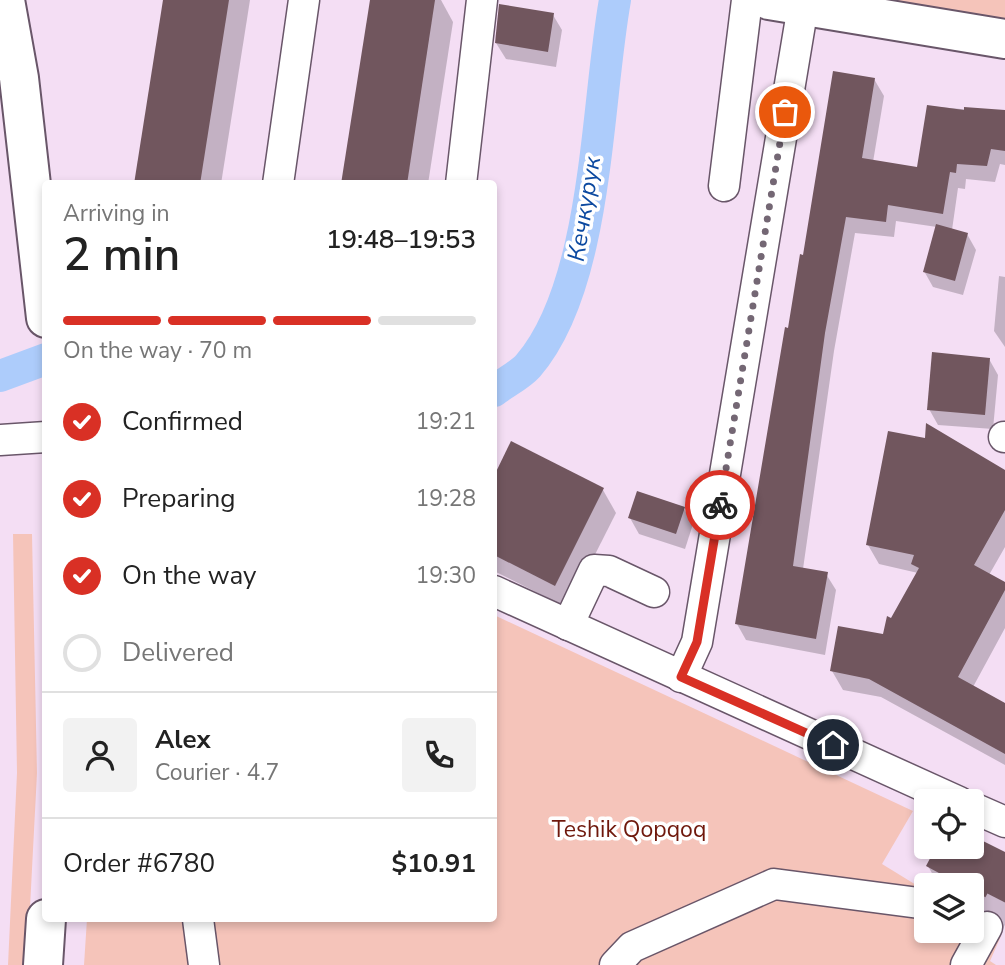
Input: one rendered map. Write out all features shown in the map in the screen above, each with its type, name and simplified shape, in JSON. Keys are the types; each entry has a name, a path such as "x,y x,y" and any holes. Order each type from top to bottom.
{"main road":[{"path":"5,0 19,78 42,290"},
{"path":"792,2 1005,39"},
{"path":"43,965 46,922"}],"street":[{"path":"279,180 304,0"},
{"path":"461,180 482,0"},
{"path":"724,186 747,0"},
{"path":"681,677 697,642 792,2"},
{"path":"0,440 42,437"},
{"path":"568,625 594,570 609,571 654,592"},
{"path":"497,592 930,789"},
{"path":"984,813 1005,822"},
{"path":"615,965 632,947 774,884 914,902"},
{"path":"198,922 204,965"},
{"path":"966,965 987,927"}],"green space":[{"path":"860,0 1005,0 1005,24"},
{"path":"13,534 32,534 37,773 27,965 8,965 17,773"},
{"name":"Teshik Qopqoq","path":"497,616 913,811 882,864 914,884 914,943 984,943 984,926 1001,936 990,961 996,965 84,965 87,922 497,922"}],"building":[{"path":"163,0 229,0 201,180 135,180"},
{"path":"370,0 435,0 408,180 342,180"},
{"path":"499,4 554,13 548,52 495,43"},
{"path":"833,71 875,78 862,158 917,167 927,105 964,110 964,107 1005,110 1005,151 991,149 987,166 957,164 956,173 950,172 943,214 888,205 886,222 846,217 825,333 793,566 828,572 816,639 735,624 785,327 788,328 800,254 803,255"},
{"path":"936,224 968,233 955,281 923,272"},
{"path":"932,352 990,358 985,415 927,410"},
{"path":"926,423 1005,470 1005,510 974,565 1005,582 1005,590 958,677 1005,703 1005,754 869,679 830,671 838,626 883,634 887,616 891,618 919,568 911,564 914,555 866,545 888,431 925,438"},
{"path":"511,441 604,488 555,586 497,557 497,470"},
{"path":"637,491 685,507 676,534 628,518"},
{"path":"984,842 1005,852 1005,907 984,896 984,873 939,873 926,866 930,859 984,859"}],"waterway":[{"name":"Кечкурук","path":"497,389 528,366 551,331 568,289 591,192 615,0"},
{"name":"Кечкурук","path":"0,376 42,360"}],"tunnel":[{"path":"987,927 1005,892"}],"way so far":[{"path":"720,505 785,112"}],"route":[{"path":"720,505 697,642 681,677 833,745"}]}
